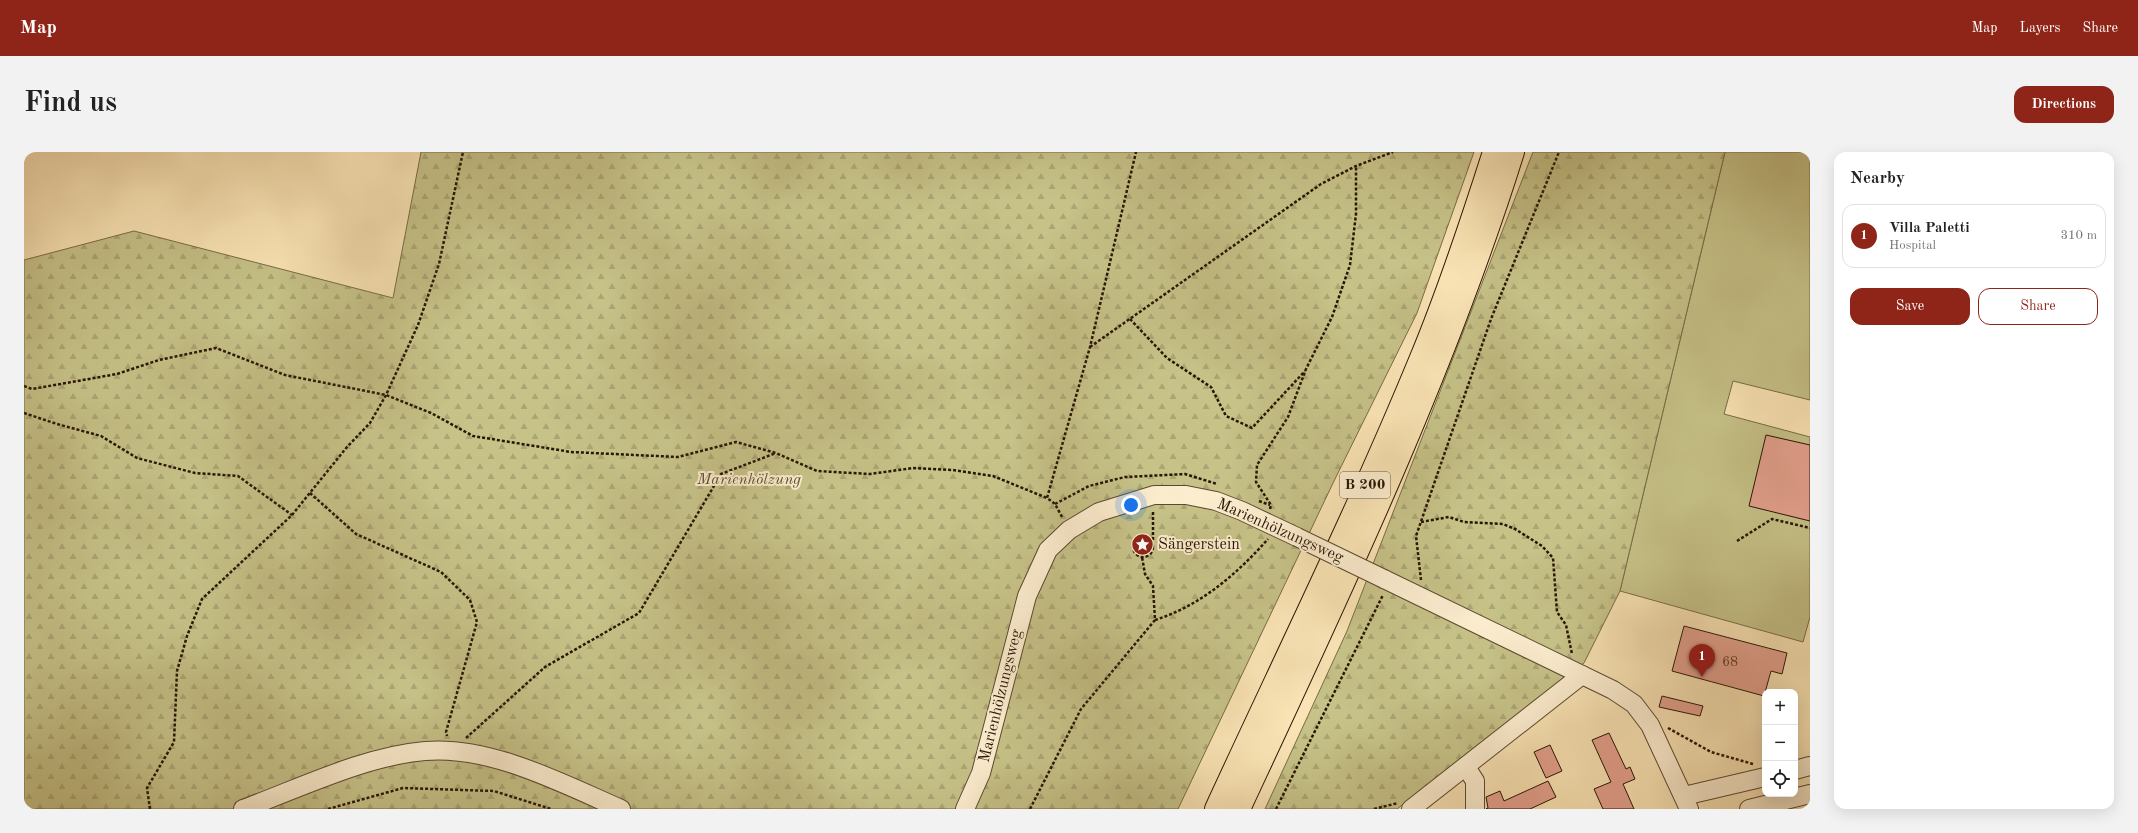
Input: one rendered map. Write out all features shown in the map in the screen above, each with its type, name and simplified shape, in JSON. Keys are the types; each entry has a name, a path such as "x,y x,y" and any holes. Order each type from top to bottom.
{"highway":[{"name":"B 200","path":"1216,809 1342,535 1421,358 1472,221 1494,152"},
{"name":"B 200","path":"1239,809 1361,544 1437,368 1489,228 1513,152"}],"street":[{"name":"Marienhölzungsweg","path":"965,809 982,773 1027,596 1048,550 1069,530 1099,512 1154,495 1186,495 1216,501 1298,537 1613,690 1634,704 1650,725 1687,803 1760,771"},
{"path":"1414,807 1582,675"},
{"path":"243,809 370,762 400,754 426,751 450,752 487,757 528,769 621,809"},
{"path":"1798,769 1810,766"},
{"path":"1466,767 1475,781 1475,809"},
{"path":"1750,809 1810,794"}],"path":[{"path":"150,809 147,788 174,742 177,671 187,636 202,599 292,515 347,447 370,423 386,395 418,325 439,264 463,152"},
{"path":"1047,498 1090,347 1136,152"},
{"path":"1090,347 1321,184 1356,166 1393,152"},
{"path":"1423,598 1416,536 1491,319 1559,152"},
{"path":"1030,809 1080,709 1155,620 1177,613 1221,585 1267,540 1272,525 1271,505 1256,482 1257,464 1288,417 1306,369 1332,317 1350,265 1356,214 1356,166"},
{"path":"1130,319 1167,358 1211,387 1226,416 1252,428 1306,369"},
{"path":"24,386 32,389 117,374 159,360 216,348 285,375 386,395 431,413 473,436 571,452 678,457 736,442 776,453 817,471 870,474 913,468 953,470 987,474 1047,498 1055,504 1069,530"},
{"path":"24,413 56,424 101,436 138,458 195,473 238,476 292,515"},
{"path":"450,752 545,667 640,613 721,474 776,453"},
{"path":"310,493 356,534 441,572 470,600 477,622 446,732 450,752"},
{"path":"1142,557 1152,550 1154,495"},
{"path":"1421,522 1449,517 1464,522 1503,524 1516,528 1542,546 1553,558 1557,612 1566,625 1573,656"},
{"path":"1737,541 1772,519 1810,528"},
{"path":"1142,557 1136,555 1133,549 1136,539 1145,537 1153,540"},
{"path":"1142,557 1145,574 1153,586 1155,620"},
{"path":"1276,809 1387,581"},
{"path":"1650,725 1669,728 1711,752 1760,771"},
{"path":"328,809 403,788 494,791 551,809"},
{"path":"1374,809 1402,802 1414,807"}],"green space":[{"name":"Marienhölzung","path":"421,152 1474,152 1417,313 1334,481 1178,809 24,809 24,260 134,231 393,298"},
{"path":"1533,152 1725,152 1620,591 1584,663 1397,809 1265,809 1347,631"},
{"path":"1725,152 1810,152 1810,400 1733,381 1724,414 1810,437 1810,617 1803,642 1620,591"}],"building":[{"path":"1766,435 1810,445 1810,521 1749,506"},
{"path":"1684,626 1787,653 1782,674 1771,671 1766,689 1762,689 1762,695 1672,671"},
{"path":"1662,696 1703,706 1700,716 1659,707"},
{"path":"1609,733 1626,769 1630,767 1635,779 1623,784 1634,809 1603,809 1594,789 1611,782 1592,740"},
{"path":"1550,745 1562,771 1546,778 1534,752"},
{"path":"1548,781 1556,797 1530,809 1486,809 1488,808 1486,797 1500,791 1504,801"}],"place":[{"name":"Sängerstein","path":"1143,545"},
{"name":"Villa Paletti","path":"1702,677"}]}
